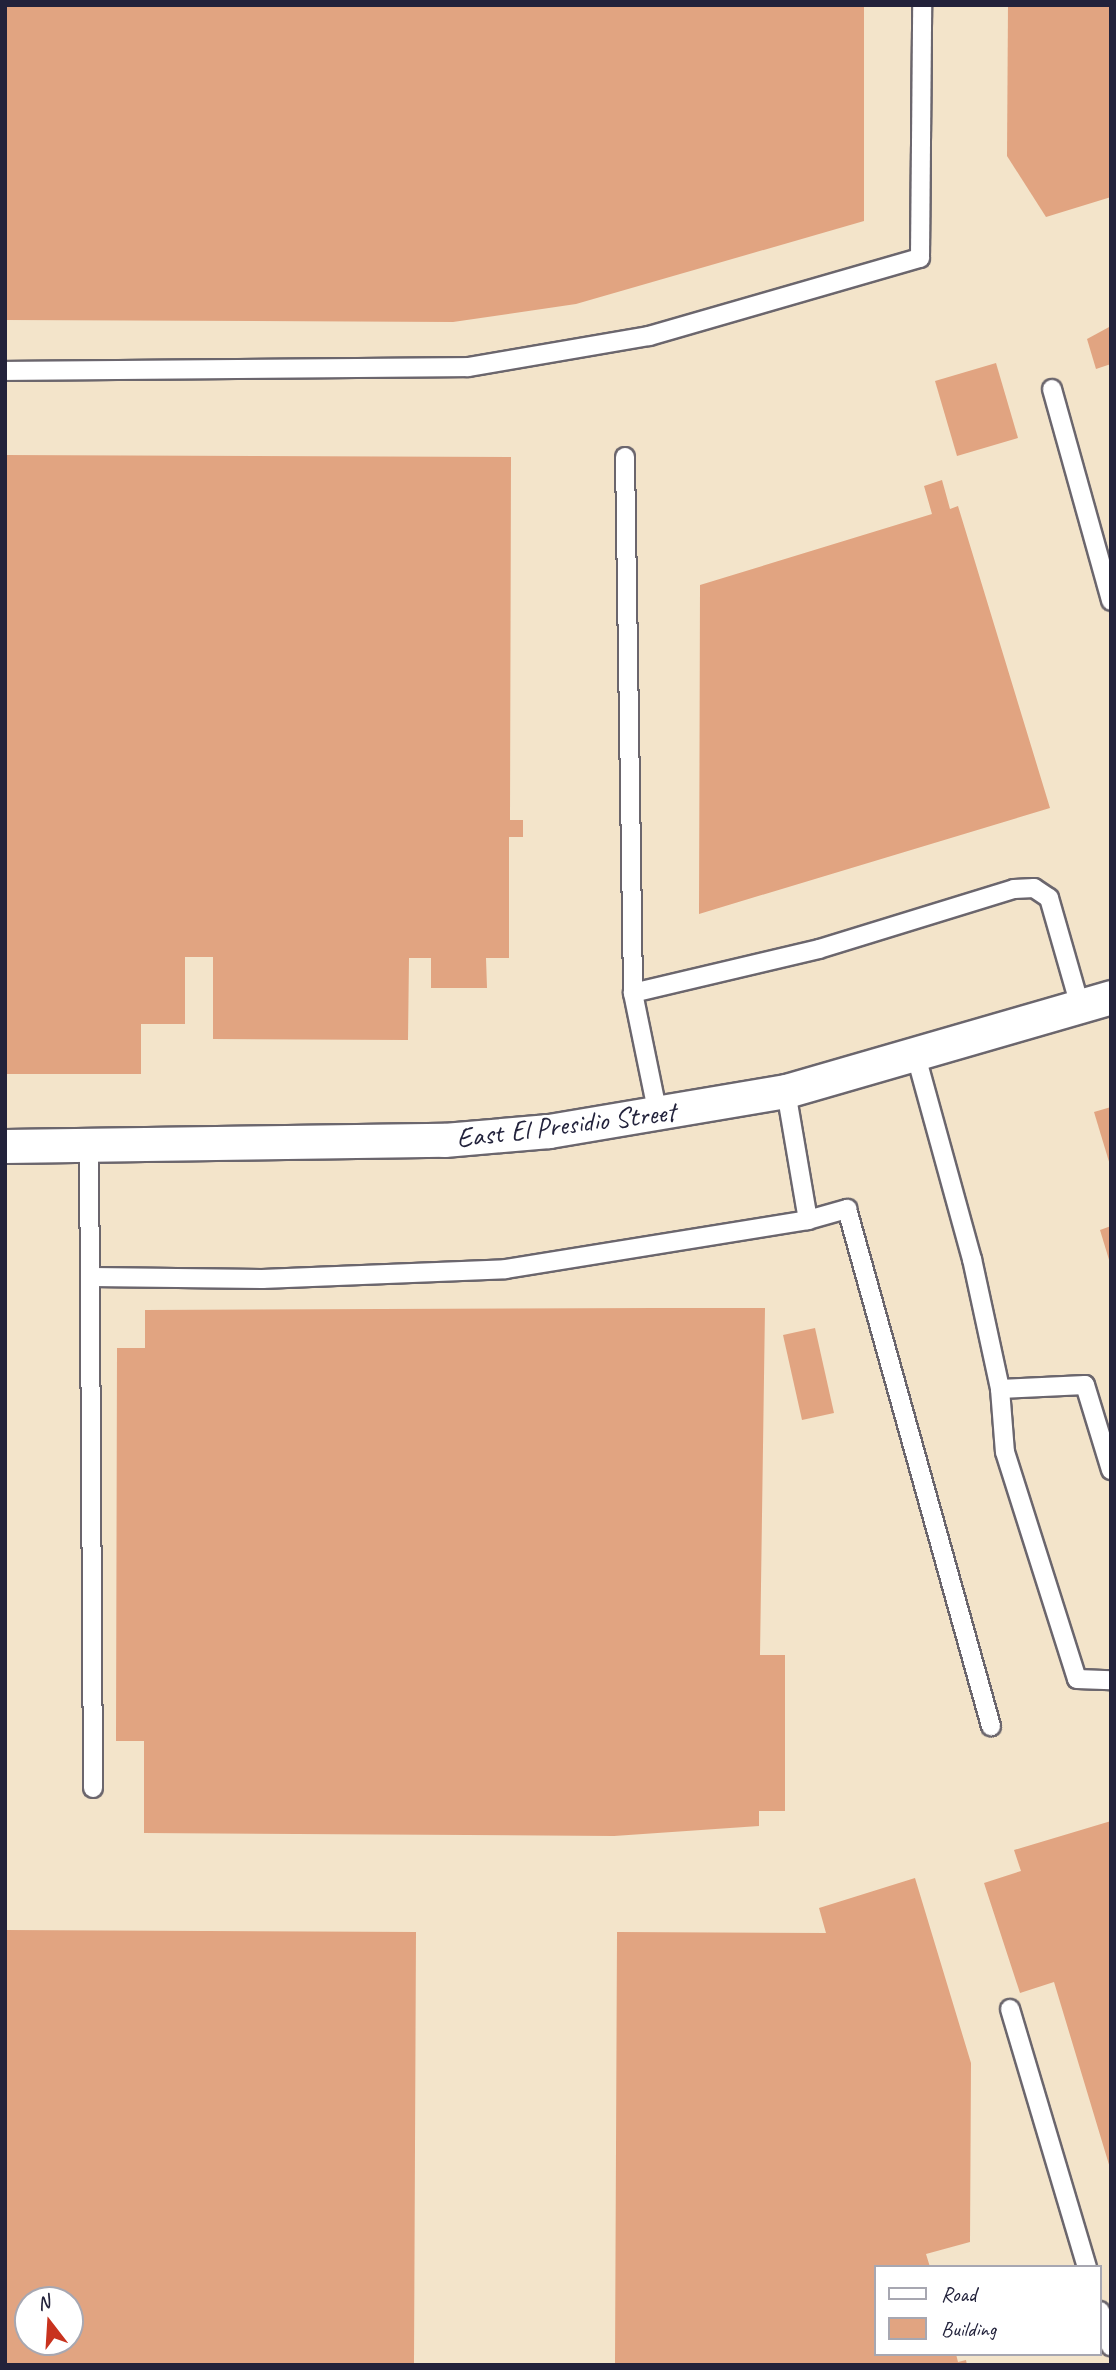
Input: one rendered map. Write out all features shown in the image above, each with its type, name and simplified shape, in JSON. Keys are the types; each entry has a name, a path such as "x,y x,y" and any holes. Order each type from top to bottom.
{"street":[{"name":"East El Presidio Street","path":"5,1146 444,1140 658,1115 786,1091 916,1056 1095,1002"}],"lane":[{"path":"5,370 468,367 649,336 920,258 922,5"},
{"path":"1052,389 1111,601"},
{"path":"625,457 633,993 658,1115"},
{"path":"633,993 820,949 1014,888 1034,888 1049,898 1095,1002"},
{"path":"916,1056 972,1259 1000,1389 1005,1452 1077,1679 1111,1680"},
{"path":"786,1091 808,1220"},
{"path":"89,1146 92,1277 93,1788"},
{"path":"92,1277 262,1279 506,1269 808,1220 847,1209 991,1726"},
{"path":"1000,1389 1085,1385 1111,1470"},
{"path":"1010,2009 1086,2265"},
{"path":"1102,2317 1111,2346"}],"building":[{"path":"5,5 864,5 864,221 576,304 453,322 5,320"},
{"path":"1008,5 1111,5 1111,197 1046,217 1007,156"},
{"path":"1111,326 1111,364 1096,369 1087,339"},
{"path":"996,363 1018,438 957,456 935,381"},
{"path":"5,455 511,457 510,820 523,820 523,837 509,837 509,958 486,958 487,988 431,988 431,958 409,958 408,1040 213,1039 213,957 185,957 185,1024 141,1024 141,1074 5,1074"},
{"path":"942,480 950,509 958,506 1050,808 699,914 700,585 932,514 924,486"},
{"path":"1111,1107 1111,1165 1110,1165 1094,1112"},
{"path":"1111,1226 1111,1263 1110,1263 1100,1230"},
{"path":"765,1308 760,1655 785,1655 785,1811 759,1811 759,1826 614,1836 144,1833 144,1741 116,1741 117,1348 145,1348 145,1310"},
{"path":"815,1328 834,1413 802,1420 783,1335"},
{"path":"1111,1821 1110,2168 1054,1982 1020,1993 984,1883 1021,1871 1014,1850"},
{"path":"915,1878 971,2063 970,2242 926,2254 929,2265 874,2265 874,2356 956,2356 958,2362 966,2360 967,2365 615,2365 617,1932 826,1933 819,1908"},
{"path":"5,1930 416,1932 414,2365 5,2365"}]}
